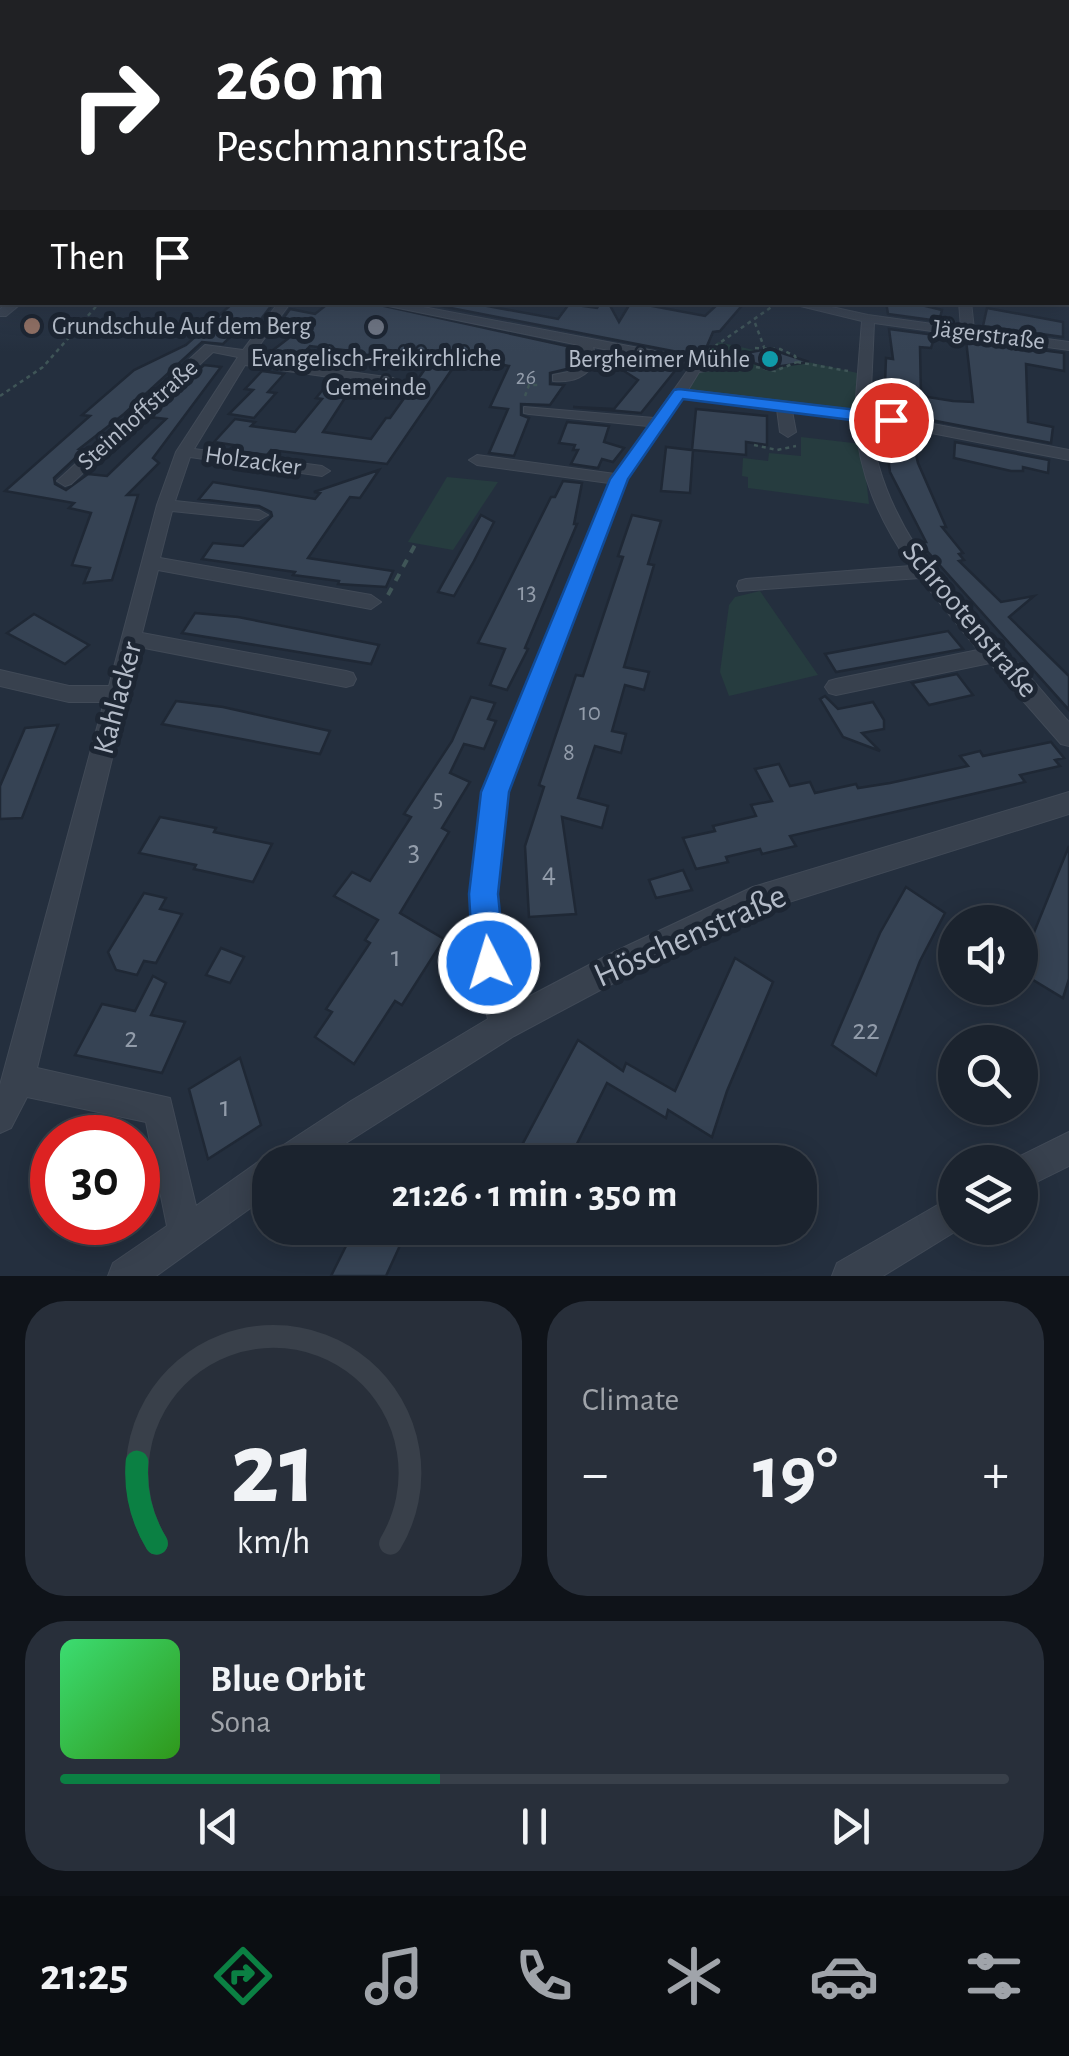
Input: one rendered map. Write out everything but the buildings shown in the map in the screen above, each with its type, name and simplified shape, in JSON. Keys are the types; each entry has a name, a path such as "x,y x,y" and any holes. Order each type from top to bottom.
{"street":[{"name":"Kahlacker","path":"0,1117 19,1080 134,639 165,504 184,452 283,305"},
{"path":"390,305 694,367 745,361"},
{"path":"446,316 461,305"},
{"name":"Jägerstraße","path":"804,305 868,319 1069,346"},
{"path":"965,305 968,333"},
{"name":"Schrootenstraße","path":"868,319 860,436 887,512 925,571 1069,738"},
{"path":"557,373 582,372 590,360 585,342"},
{"name":"Steinhoffstraße","path":"65,481 210,348 244,358 393,382"},
{"path":"504,1026 489,963 484,894 495,792 619,479 694,367"},
{"path":"679,394 863,415 1069,455"},
{"path":"784,406 788,432"},
{"path":"529,410 656,423"},
{"name":"Holzacker","path":"184,452 322,471"},
{"path":"477,460 619,479"},
{"path":"165,504 259,514"},
{"path":"152,563 370,602"},
{"path":"746,586 925,571"},
{"path":"134,639 346,680"},
{"path":"836,687 998,654"},
{"path":"0,678 69,694 118,694"},
{"name":"Höschenstraße","path":"313,1145 504,1026 753,900 1069,804"},
{"path":"19,1080 159,1109 185,1232"},
{"path":"1038,1164 1069,1148"},
{"path":"126,1276 252,1186"},
{"path":"850,1276 938,1222"}],"path":[{"path":"0,396 16,390 60,354 77,326 97,305"},
{"path":"694,367 718,342 755,323 773,305"},
{"path":"755,323 764,347"},
{"name":"Steinhoffstraße","path":"77,326 150,331 180,324 210,348"},
{"path":"797,362 795,356 764,347 747,353 745,361 776,371 797,362 862,374"},
{"path":"370,602 386,599 416,543"}],"green space":[{"path":"718,342 862,374 863,415 679,393 693,365"},
{"path":"801,437 862,444 869,504 748,488 748,477 742,476 743,458 768,461 769,453 801,456"},
{"path":"447,477 498,482 453,550 408,542"},
{"path":"760,591 818,675 729,696 720,672 729,605 735,597"}],"place":[{"name":"Grundschule Auf dem Berg","path":"32,326"},
{"name":"Evangelisch-Freikirchliche Gemeinde","path":"376,327"},
{"name":"Bergheimer Mühle","path":"770,359"}],"route":[{"path":"489,963 484,894 495,792 619,479 644,440 679,394 891,420"}]}
